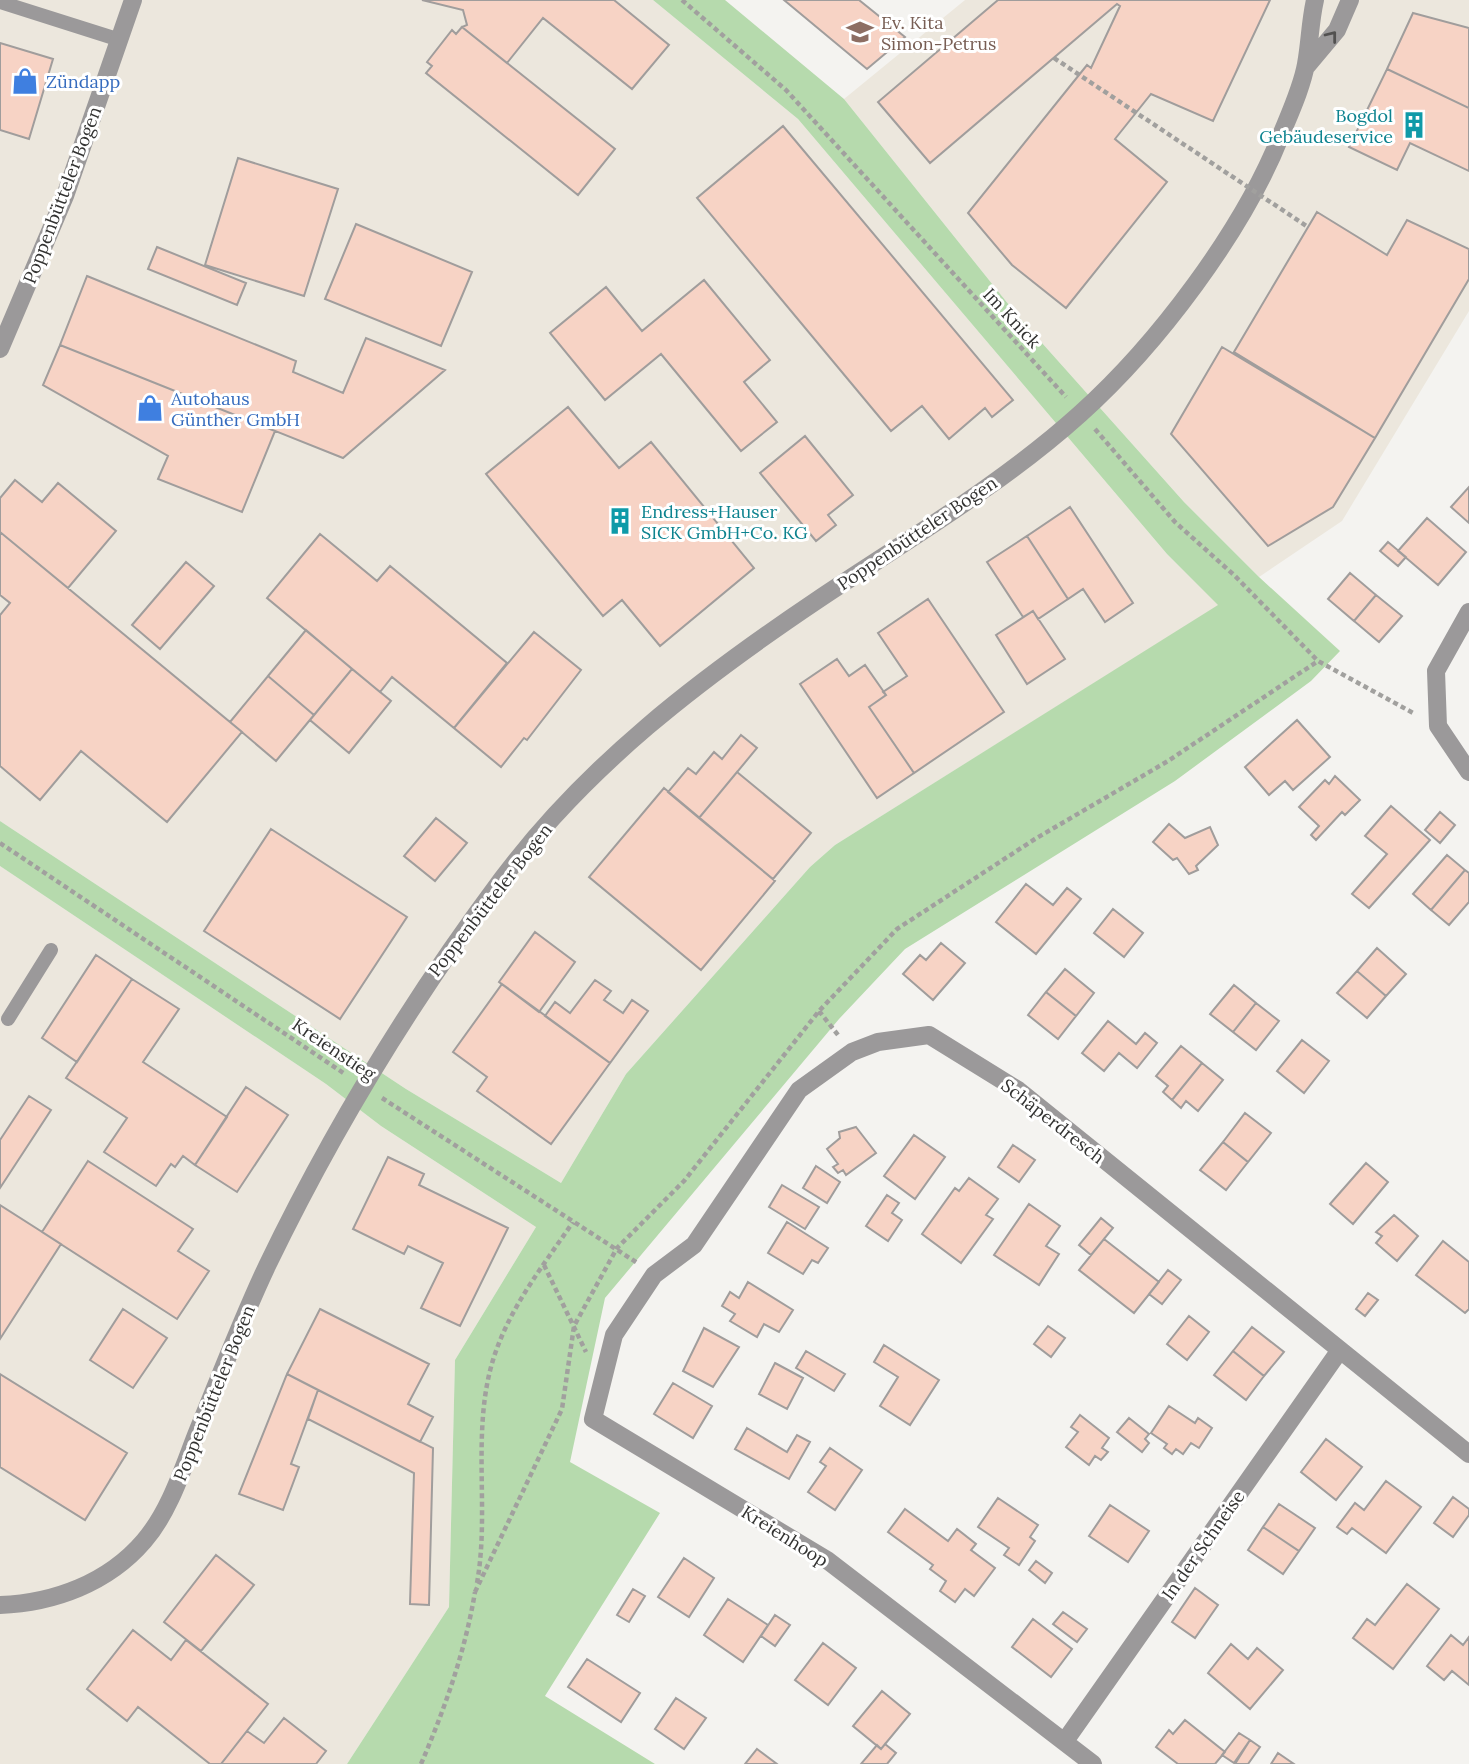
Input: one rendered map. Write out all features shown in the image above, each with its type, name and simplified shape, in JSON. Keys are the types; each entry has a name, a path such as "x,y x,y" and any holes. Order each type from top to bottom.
{"street":[{"name":"Poppenbütteler Bogen","path":"0,349 65,196 133,0"},
{"name":"Poppenbütteler Bogen","path":"1306,67 1308,26 1315,0"},
{"name":"Poppenbütteler Bogen","path":"0,1605 44,1600 81,1588 119,1566 146,1539 170,1501 266,1268 362,1085 433,974 507,872 559,812 654,719 815,602 945,516 1081,413 1159,331 1226,238 1262,176 1306,67 1338,30 1350,0"},
{"path":"1469,612 1436,671 1438,726 1469,772"},
{"name":"Schäperdresch","path":"654,1275 694,1245 799,1090 852,1052 878,1042 929,1035 1018,1090 1469,1454"},
{"name":"Kreienhoop","path":"654,1275 614,1335 593,1419 827,1560 1093,1764"},
{"name":"In der Schneise","path":"1065,1741 1340,1350"}],"lane":[{"path":"0,2 20,4 120,40"},
{"path":"8,1019 51,950"}],"path":[{"name":"Im Knick","path":"682,0 786,90 1081,413 1175,522 1234,575 1318,661 1438,726"},
{"path":"1054,58 1308,228"},
{"name":"Kreienstieg","path":"0,843 362,1085 617,1248 654,1275"},
{"path":"819,1011 852,1052"},
{"path":"421,1764 455,1678 468,1633 482,1552 484,1420 493,1362 513,1310 573,1222"},
{"path":"544,1265 601,1381"}],"shaded area":[{"path":"0,0 653,0 798,119 1167,554 1219,605 835,845 810,867 626,1074 561,1183 406,1089 0,821"},
{"path":"965,0 1469,0 1469,311 1342,521 1259,577 1184,502 1017,315 844,99"},
{"path":"0,866 326,1084 381,1126 536,1227 455,1360 449,1607 347,1764 0,1764"}],"green space":[{"path":"653,0 725,0 844,99 1017,315 1184,502 1259,577 1340,651 1311,681 1175,781 905,949 839,1019 605,1298 570,1462 660,1513 545,1696 655,1764 347,1764 449,1607 455,1360 536,1227 381,1126 326,1084 0,866 0,821 406,1089 561,1183 626,1074 810,867 835,845 1218,605 1167,554 798,119"}],"building":[{"path":"422,0 614,0 669,45 632,89 543,18 507,63 462,27 467,25 463,10"},
{"name":"Ev. Kita Simon-Petrus","path":"784,0 859,0 905,37 867,69"},
{"path":"998,0 1270,0 1213,121 1151,94 1115,139 1167,182 1066,308 1012,265 968,213 1087,65 1091,68 1120,6 1117,4 930,163 878,102"},
{"path":"1413,13 1469,28 1469,108 1387,69"},
{"path":"462,27 615,149 578,195 426,73 432,66 427,62 452,30 456,34"},
{"path":"0,43 53,59 29,139 0,130"},
{"name":"Bogdol Gebäudeservice","path":"1387,69 1469,108 1469,171 1410,143 1397,170 1349,147"},
{"path":"783,126 1013,400 992,417 985,408 949,439 922,406 891,431 697,198"},
{"path":"238,158 338,189 304,296 205,265"},
{"path":"1317,212 1387,255 1407,220 1469,249 1469,279 1375,438 1234,352"},
{"path":"356,224 472,272 441,346 325,299"},
{"path":"157,247 246,283 237,305 148,269"},
{"path":"87,276 296,361 293,372 343,393 366,338 445,370 343,458 60,345"},
{"path":"704,280 770,360 744,382 777,422 741,451 661,354 605,400 550,333 606,287 642,331"},
{"name":"Autohaus Günther GmbH","path":"60,345 275,431 242,512 158,479 168,456 43,385"},
{"path":"1222,347 1375,438 1333,507 1268,546 1171,434"},
{"name":"Endress+Hauser SICK GmbH+Co. KG","path":"568,407 619,468 651,442 754,568 660,646 622,600 603,616 486,474"},
{"path":"805,436 853,495 828,515 836,525 816,541 760,473"},
{"path":"15,480 42,502 58,483 116,531 68,588 0,532 0,498"},
{"path":"1469,487 1469,523 1451,507"},
{"path":"1070,507 1133,603 1105,622 1083,589 1068,599 1027,536"},
{"path":"1427,518 1466,552 1438,585 1398,551"},
{"path":"0,532 242,732 167,822 81,751 40,800 0,766 0,615 10,603 0,595"},
{"path":"320,534 377,581 390,566 507,663 454,728 392,677 380,692 267,598"},
{"path":"1027,536 1068,599 1038,619 1033,611 1023,617 987,562"},
{"path":"1388,542 1406,557 1398,566 1380,551"},
{"path":"186,562 214,586 160,649 132,625"},
{"path":"1350,573 1376,595 1354,621 1328,599"},
{"path":"1376,595 1402,616 1379,642 1354,621"},
{"path":"928,599 1004,712 914,773 869,707 886,695 883,692 907,676 878,633"},
{"path":"1033,611 1065,659 1027,684 996,635"},
{"path":"306,630 352,669 314,715 268,676"},
{"path":"534,632 581,670 527,740 524,738 501,767 454,728"},
{"path":"837,659 849,676 865,665 886,695 869,707 914,773 877,798 800,684"},
{"path":"352,669 391,701 349,753 310,720"},
{"path":"268,676 314,715 276,761 230,722"},
{"path":"1297,720 1330,757 1293,790 1285,781 1269,795 1245,767"},
{"path":"741,735 757,748 699,818 668,792 688,768 696,774 714,752 722,759"},
{"path":"737,772 811,833 773,879 699,818"},
{"path":"1335,776 1360,800 1345,815 1342,812 1316,840 1311,835 1319,826 1299,807 1325,780 1329,784"},
{"path":"664,788 775,881 701,970 589,877"},
{"path":"1391,806 1430,840 1369,908 1352,894 1387,854 1365,836"},
{"path":"1440,812 1455,825 1440,843 1425,830"},
{"path":"436,818 467,843 435,881 404,856"},
{"path":"1169,824 1185,838 1210,827 1218,845 1196,866 1198,870 1189,874 1177,858 1173,860 1153,842"},
{"path":"271,829 407,917 340,1019 204,931"},
{"path":"1447,855 1465,870 1431,910 1413,894"},
{"path":"1465,870 1469,873 1469,902 1449,925 1431,910"},
{"path":"1026,884 1053,905 1067,888 1081,899 1036,954 996,922"},
{"path":"1113,909 1143,933 1124,957 1094,933"},
{"path":"535,932 575,962 539,1012 499,982"},
{"path":"941,943 965,963 933,1000 903,974 920,955 926,960"},
{"path":"1377,948 1406,974 1386,996 1357,971"},
{"path":"96,955 132,979 77,1062 42,1038"},
{"path":"1065,969 1094,993 1076,1016 1046,992"},
{"path":"1357,971 1386,996 1367,1018 1337,993"},
{"path":"132,979 179,1009 143,1062 227,1117 195,1165 183,1156 175,1167 171,1164 156,1186 104,1152 127,1118 66,1078"},
{"path":"595,980 611,991 604,1000 623,1013 632,1000 648,1011 610,1063 545,1016 555,1002 570,1013"},
{"path":"502,984 610,1063 551,1144 477,1091 487,1077 453,1052"},
{"path":"1234,985 1256,1003 1233,1032 1210,1014"},
{"path":"1046,992 1076,1016 1058,1039 1028,1015"},
{"path":"1256,1003 1279,1021 1256,1050 1233,1032"},
{"path":"1108,1021 1136,1044 1145,1033 1157,1043 1137,1068 1119,1053 1104,1071 1082,1053"},
{"path":"1302,1040 1329,1061 1304,1093 1277,1071"},
{"path":"1181,1046 1202,1063 1172,1100 1163,1092 1168,1086 1156,1076"},
{"path":"1202,1063 1223,1080 1198,1111 1186,1101 1181,1108 1172,1100"},
{"path":"246,1087 288,1115 237,1192 195,1165"},
{"path":"29,1096 51,1110 0,1188 0,1140"},
{"path":"1245,1113 1271,1133 1248,1162 1223,1142"},
{"path":"856,1127 876,1153 846,1175 843,1170 838,1173 833,1167 838,1164 827,1149 840,1138 839,1132"},
{"path":"914,1135 945,1157 915,1199 884,1176"},
{"path":"1223,1142 1248,1162 1226,1190 1200,1170"},
{"path":"1013,1145 1035,1160 1019,1182 998,1167"},
{"path":"388,1157 424,1174 419,1185 508,1228 460,1326 421,1308 443,1263 408,1246 404,1254 353,1229"},
{"path":"88,1161 193,1229 178,1251 209,1271 177,1319 42,1232"},
{"path":"1366,1163 1388,1182 1353,1224 1330,1204"},
{"path":"816,1166 840,1182 827,1203 803,1188"},
{"path":"969,1178 998,1199 986,1215 993,1219 961,1263 922,1234 955,1188 959,1191"},
{"path":"782,1185 819,1207 805,1229 769,1207"},
{"path":"887,1195 899,1203 892,1213 902,1220 888,1241 866,1226"},
{"path":"1029,1204 1060,1226 1046,1246 1059,1254 1039,1285 994,1255"},
{"path":"0,1205 61,1244 0,1339"},
{"path":"1394,1215 1418,1236 1397,1261 1376,1243 1382,1236 1376,1232"},
{"path":"1101,1218 1113,1228 1091,1255 1079,1245"},
{"path":"787,1222 828,1248 818,1263 812,1260 803,1274 768,1253"},
{"path":"1104,1239 1159,1282 1134,1313 1079,1270"},
{"path":"1443,1241 1469,1262 1469,1309 1465,1313 1416,1275"},
{"path":"1168,1270 1181,1280 1162,1304 1149,1294"},
{"path":"748,1282 793,1310 779,1332 764,1324 757,1337 730,1321 735,1314 722,1306 730,1292 739,1298"},
{"path":"1368,1293 1378,1300 1365,1316 1356,1309"},
{"path":"123,1309 167,1338 133,1388 90,1360"},
{"path":"320,1309 429,1364 408,1404 433,1417 420,1442 287,1374"},
{"path":"1189,1316 1209,1332 1187,1360 1167,1344"},
{"path":"1048,1326 1065,1338 1051,1357 1034,1344"},
{"path":"1252,1327 1284,1352 1264,1376 1233,1351"},
{"path":"704,1328 739,1347 713,1387 683,1371"},
{"path":"884,1345 939,1380 910,1425 880,1406 898,1377 874,1362"},
{"path":"806,1351 845,1374 834,1391 796,1368"},
{"path":"1233,1351 1264,1376 1246,1400 1214,1375"},
{"path":"775,1363 803,1378 787,1409 759,1394"},
{"path":"0,1374 127,1453 85,1520 0,1467"},
{"path":"287,1374 318,1390 291,1464 299,1467 283,1510 239,1494"},
{"path":"673,1383 712,1406 693,1438 654,1414"},
{"path":"318,1390 433,1448 429,1605 410,1604 414,1473 308,1419"},
{"path":"1169,1406 1195,1423 1198,1418 1212,1428 1199,1448 1191,1443 1183,1454 1176,1449 1172,1454 1164,1448 1167,1444 1151,1433"},
{"path":"1080,1415 1109,1438 1102,1448 1108,1452 1101,1460 1095,1456 1089,1465 1066,1447 1078,1432 1071,1427"},
{"path":"1129,1418 1149,1434 1145,1439 1149,1443 1142,1452 1117,1432"},
{"path":"747,1428 787,1452 797,1435 810,1442 789,1479 735,1449"},
{"path":"1326,1439 1362,1467 1336,1500 1301,1472"},
{"path":"830,1448 862,1470 835,1510 808,1492 826,1466 820,1462"},
{"path":"1386,1481 1421,1507 1386,1553 1352,1528 1347,1534 1337,1527 1355,1503 1364,1510"},
{"path":"1453,1497 1469,1509 1469,1515 1453,1537 1434,1523"},
{"path":"998,1498 1038,1525 1030,1537 1035,1541 1019,1565 1004,1555 1009,1548 978,1527"},
{"path":"1279,1504 1315,1528 1299,1551 1263,1527"},
{"path":"1110,1505 1149,1531 1128,1562 1089,1536"},
{"path":"905,1509 948,1541 957,1529 976,1544 971,1550 995,1568 974,1596 965,1589 955,1602 940,1591 946,1581 930,1569 933,1565 888,1532"},
{"path":"1263,1527 1299,1551 1283,1574 1248,1550"},
{"path":"216,1555 254,1585 201,1651 164,1622"},
{"path":"684,1558 714,1578 689,1617 658,1597"},
{"path":"1036,1561 1052,1573 1045,1583 1029,1570"},
{"path":"1407,1584 1439,1609 1393,1669 1353,1638 1367,1619 1375,1625"},
{"path":"1195,1588 1218,1605 1195,1638 1172,1622"},
{"path":"633,1589 645,1596 629,1622 617,1615"},
{"path":"728,1599 768,1625 743,1662 704,1635"},
{"path":"1063,1612 1087,1629 1077,1642 1053,1624"},
{"path":"775,1615 790,1625 775,1646 761,1636"},
{"path":"1033,1619 1072,1649 1051,1677 1012,1647"},
{"path":"133,1630 171,1660 186,1640 268,1704 221,1764 210,1764 138,1707 127,1721 87,1689"},
{"path":"1451,1635 1463,1645 1469,1637 1469,1685 1452,1671 1444,1680 1427,1666"},
{"path":"823,1643 856,1668 828,1705 795,1680"},
{"path":"1231,1644 1248,1659 1257,1648 1283,1670 1250,1709 1208,1673"},
{"path":"587,1659 640,1693 621,1722 568,1687"},
{"path":"882,1691 910,1714 881,1749 853,1726"},
{"path":"676,1698 706,1718 684,1749 655,1729"},
{"path":"284,1718 326,1751 316,1764 221,1764 247,1731 264,1743"},
{"path":"1185,1720 1225,1752 1215,1764 1178,1764 1156,1747 1169,1730 1173,1734"},
{"path":"1239,1733 1250,1740 1234,1763 1222,1755"},
{"path":"1250,1740 1260,1747 1248,1764 1235,1764"},
{"path":"885,1744 896,1753 887,1764 861,1764 877,1745 881,1749"},
{"path":"757,1749 777,1764 745,1764"},
{"path":"1278,1753 1294,1764 1271,1764"}],"place":[{"name":"Ev. Kita Simon-Petrus","path":"860,32"},
{"name":"Zündapp","path":"25,81"},
{"name":"Bogdol Gebäudeservice","path":"1414,125"},
{"name":"Autohaus Günther GmbH","path":"150,408"},
{"name":"Endress+Hauser SICK GmbH+Co. KG","path":"620,521"}]}
